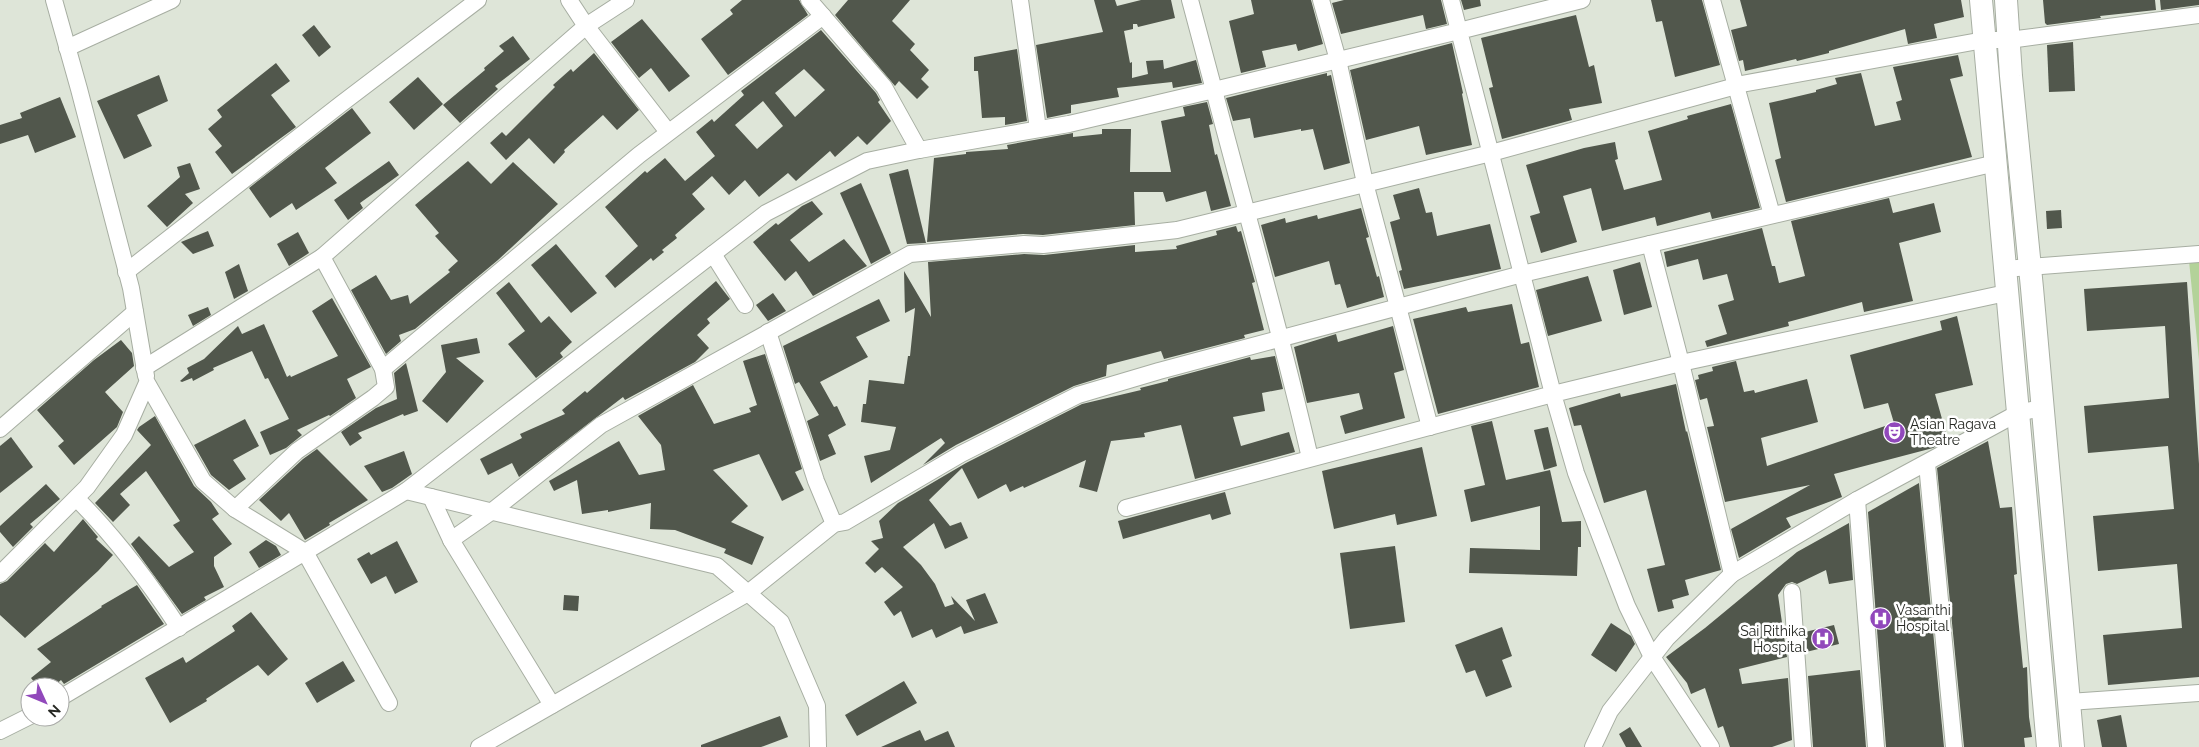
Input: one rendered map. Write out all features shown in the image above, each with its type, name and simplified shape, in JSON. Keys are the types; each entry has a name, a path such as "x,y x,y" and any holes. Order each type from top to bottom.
{"main road":[{"path":"1981,0 2048,747"},
{"path":"2006,0 2011,76 2073,747"}],"street":[{"path":"54,0 126,272 146,376 203,481 235,509 305,552 389,703"},
{"path":"68,48 172,0"},
{"path":"126,272 478,0"},
{"path":"569,0 586,26 668,132"},
{"path":"0,574 77,499 124,435 146,376 322,258 586,26 626,0"},
{"path":"809,0 884,87 919,150"},
{"path":"1020,0 1038,129"},
{"path":"1190,0 1245,212 1282,339 1310,458"},
{"path":"1321,0 1338,60 1366,183 1430,427"},
{"path":"1451,0 1553,394 1576,473 1627,606 1652,657 1711,747"},
{"path":"70,692 406,491 766,213 858,165 867,161 919,150 1069,124 1582,0"},
{"path":"1712,0 1772,215"},
{"path":"382,370 668,132 823,16"},
{"path":"1737,88 1736,85 1984,40 2009,40 2199,16"},
{"path":"451,540 492,512 601,425 910,254 1024,244 1043,245 1177,230 1491,153 1736,86 1737,88"},
{"path":"479,747 748,593 834,524 845,522 961,454 1078,395 1159,371 1522,274 1996,163"},
{"path":"1650,244 1732,574"},
{"path":"713,254 745,306"},
{"path":"2004,269 2199,254"},
{"path":"235,509 297,451 386,387 382,370 322,258"},
{"path":"1126,508 1553,394 1681,363 2006,293"},
{"path":"0,429 135,312"},
{"path":"768,332 816,481 834,524"},
{"path":"1593,747 1610,710 1667,638 1732,574 1857,500 1927,464 2018,413 2041,408"},
{"path":"1927,464 1954,747"},
{"path":"406,491 717,566 781,622 817,706 818,747"},
{"path":"431,497 451,540 552,705"},
{"path":"77,499 100,521 149,582 179,628"},
{"path":"1857,500 1876,747"},
{"path":"1792,592 1803,747"},
{"path":"2070,702 2199,693"},
{"path":"0,731 20,721"}],"green space":[{"path":"2189,261 2199,261 2199,360"}],"building":[{"path":"742,0 799,0 808,15 728,75 701,39 733,14 730,10"},
{"path":"848,0 910,0 892,21 915,44 910,50 929,70 921,79 929,87 917,99 899,81 895,86 835,15"},
{"path":"1094,0 1115,0 1117,6 1141,0 1171,0 1175,18 1138,27 1137,24 1133,24 1133,29 1124,31 1130,63 1132,62 1132,78 1148,74 1146,61 1163,60 1164,69 1196,60 1202,83 1173,88 1172,82 1117,88 1119,97 1071,105 1071,113 1047,118 1036,45 1103,32"},
{"path":"1251,0 1311,0 1323,44 1298,51 1296,44 1262,51 1266,67 1241,73 1229,21 1254,14"},
{"path":"1344,0 1441,0 1447,24 1426,29 1423,15 1341,34 1332,3"},
{"path":"1461,0 1480,0 1481,6 1464,10"},
{"path":"1651,0 1702,0 1720,65 1675,77 1662,21 1656,22"},
{"path":"1740,0 1961,0 1964,17 1934,24 1937,38 1908,44 1905,29 1829,51 1829,53 1745,71 1743,60 1739,61 1731,30 1747,26"},
{"path":"2043,0 2155,0 2156,10 2100,16 2101,18 2047,25 2045,23"},
{"path":"2160,0 2199,0 2199,5 2161,10"},
{"path":"1576,15 1589,67 1594,65 1602,103 1569,109 1572,120 1502,139 1489,88 1493,87 1481,38"},
{"path":"642,19 690,76 669,92 651,68 639,78 611,42"},
{"path":"314,25 331,47 319,57 302,35"},
{"path":"821,30 876,93 880,100 878,102 891,121 867,145 858,136 835,157 830,151 796,181 788,173 759,197 745,180 729,195 712,176 692,194 705,209 675,235 677,238 662,250 664,252 653,261 651,258 615,288 605,276 638,246 605,207 645,171 647,173 665,158 685,181 715,156 696,132 712,119 714,122 744,95 741,91","holes":["804,69 825,90 795,117 775,93","763,101 783,126 757,149 735,125"]},
{"path":"513,36 530,59 495,86 498,89 460,123 443,105 485,70 484,68 504,51 499,46"},
{"path":"2073,42 2075,91 2049,92 2047,45"},
{"path":"1452,43 1472,145 1426,155 1419,126 1366,140 1350,70"},
{"path":"1017,49 1027,121 1005,125 1005,117 982,118 978,71 974,71 974,57"},
{"path":"594,53 639,110 617,130 603,115 564,150 565,152 554,164 529,138 506,160 490,143 502,132 506,136 555,87 553,85 571,69 573,72"},
{"path":"1958,55 1963,76 1950,79 1972,157 1786,202 1775,160 1781,158 1769,103 1816,92 1816,90 1837,84 1835,78 1861,73 1875,126 1901,120 1896,102 1902,100 1893,67"},
{"path":"276,63 290,81 271,95 296,127 232,174 215,152 222,146 208,129 222,117 217,110"},
{"path":"1327,73 1327,76 1331,75 1350,163 1324,170 1313,129 1301,131 1301,129 1254,138 1250,118 1233,121 1226,98"},
{"path":"159,75 168,101 137,115 152,146 124,159 97,101"},
{"path":"418,77 443,104 414,130 389,102"},
{"path":"60,97 76,137 35,153 28,135 0,144 0,125 22,118 20,113"},
{"path":"1207,102 1213,124 1209,125 1215,155 1217,154 1231,206 1211,211 1206,191 1166,202 1163,192 1134,192 1135,225 1043,235 1023,234 927,242 934,158 966,154 966,152 1008,149 1007,145 1073,133 1073,137 1102,134 1102,129 1131,129 1130,172 1171,172 1161,121 1185,116 1183,107"},
{"path":"1731,104 1760,208 1712,219 1710,212 1657,226 1655,217 1602,231 1591,188 1563,196 1577,242 1541,253 1530,216 1540,213 1526,165 1584,148 1615,142 1618,159 1615,160 1624,190 1662,180 1648,131 1688,119 1687,116"},
{"path":"352,108 371,133 325,168 337,183 296,210 292,203 270,218 249,188"},
{"path":"389,161 399,175 360,203 363,208 348,220 334,200"},
{"path":"468,161 491,184 513,162 558,204 498,260 415,329 399,335 401,341 386,354 351,290 376,275 391,300 408,295 410,304 450,272 448,270 458,261 435,236 439,233 415,205"},
{"path":"190,163 200,189 185,194 193,203 167,227 147,206 180,177 177,167"},
{"path":"908,169 926,243 907,244 889,174"},
{"path":"861,183 891,253 871,264 840,193"},
{"path":"1419,188 1426,213 1432,212 1437,236 1490,224 1501,269 1404,289 1399,271 1402,270 1390,222 1400,219 1393,195"},
{"path":"1889,198 1893,213 1934,203 1941,232 1899,243 1913,301 1864,312 1862,302 1788,322 1789,326 1707,347 1705,341 1727,334 1718,305 1734,300 1727,274 1703,280 1698,259 1667,267 1664,252 1762,228 1772,266 1775,266 1779,283 1805,276 1791,221"},
{"path":"812,201 823,214 790,240 809,262 844,239 867,266 813,296 796,271 785,281 753,242 776,223 778,225 802,206"},
{"path":"1361,208 1369,237 1366,238 1384,297 1347,308 1340,284 1335,285 1329,261 1275,277 1261,225 1285,218 1286,223 1317,215 1318,219"},
{"path":"2061,210 2062,228 2047,229 2046,211"},
{"path":"1236,226 1238,232 1241,231 1255,282 1252,283 1264,330 1244,335 1245,338 1164,359 1161,351 1107,365 1106,376 1074,386 956,445 923,465 945,443 941,438 871,483 864,456 890,450 896,427 861,422 863,404 866,404 869,380 904,384 908,356 910,356 915,308 905,313 904,271 931,317 928,262 1024,254 1044,255 1135,245 1135,252 1177,249 1176,246 1217,235 1216,231"},
{"path":"208,231 214,246 193,254 181,242"},
{"path":"298,232 309,253 289,266 277,244"},
{"path":"556,244 597,293 571,313 531,265"},
{"path":"1640,262 1652,307 1624,315 1613,270"},
{"path":"239,264 248,291 234,299 225,272"},
{"path":"1588,276 1602,321 1548,336 1536,290"},
{"path":"716,281 730,299 707,319 710,323 697,335 709,348 695,362 625,400 623,397 519,477 512,463 488,475 480,459 522,438 520,434 565,414 562,410 585,391 587,393"},
{"path":"509,282 541,323 549,316 572,342 560,353 563,357 536,378 508,344 525,331 496,293"},
{"path":"2187,282 2199,464 2199,677 2108,685 2103,635 2182,628 2177,564 2098,571 2093,516 2174,509 2168,446 2088,453 2084,406 2169,398 2165,326 2087,331 2084,289"},
{"path":"773,293 786,311 768,321 756,305"},
{"path":"332,298 371,367 347,379 356,398 330,416 297,430 302,435 286,448 270,455 260,432 289,419 268,378 265,379 252,351 213,368 214,370 193,381 192,378 180,381 189,373 187,368 204,359 238,326 242,334 264,324 287,377 290,375 291,377 338,356 312,311"},
{"path":"879,299 890,321 856,337 868,357 820,382 834,407 837,406 846,425 828,435 836,454 820,461 807,421 819,415 799,382 795,384 783,346"},
{"path":"1512,304 1521,344 1529,342 1539,387 1438,414 1413,319 1466,307 1468,312"},
{"path":"208,307 211,315 193,326 188,315"},
{"path":"1957,316 1973,385 1935,394 1948,440 1933,448 1834,474 1842,497 1786,518 1791,527 1739,558 1731,529 1810,485 1725,502 1707,427 1714,426 1707,398 1700,400 1695,380 1699,379 1698,375 1713,371 1712,367 1736,361 1744,392 1754,390 1755,393 1807,379 1818,422 1761,438 1767,466 1894,423 1888,403 1864,409 1850,355 1942,330 1940,321"},
{"path":"1393,326 1404,370 1394,373 1405,418 1345,434 1340,416 1363,409 1359,393 1307,403 1294,347 1336,334 1338,342"},
{"path":"477,338 480,353 456,358 484,381 447,423 422,401 446,372 441,345"},
{"path":"121,340 132,353 134,366 105,392 123,412 117,427 74,465 58,446 64,441 37,410 94,360"},
{"path":"765,354 802,469 795,472 804,490 782,501 759,454 713,470 748,506 731,522 764,537 752,565 724,553 726,549 675,530 650,529 651,503 608,512 608,510 582,514 577,480 554,491 549,481 619,441 639,475 665,470 661,445 638,416 693,385 714,424 751,412 749,408 757,405 743,361"},
{"path":"1275,356 1283,389 1262,393 1265,411 1233,417 1241,446 1289,432 1295,452 1195,479 1181,425 1144,433 1145,437 1111,441 1097,492 1079,487 1086,460 1024,488 1023,486 1010,492 1006,484 978,499 962,468 929,500 950,526 961,522 968,538 945,549 934,523 903,547 921,565 935,584 945,607 954,604 951,596 975,621 966,600 985,593 998,623 964,634 961,626 936,638 932,629 912,638 901,611 894,616 884,602 903,587 882,567 875,573 865,563 879,549 871,541 883,538 879,521 898,503 966,463 1082,404 1141,390 1140,388 1168,381 1168,379 1250,357 1251,360"},
{"path":"406,363 418,411 404,416 403,414 358,433 362,438 350,446 341,432 376,408 397,399 394,373"},
{"path":"1676,384 1686,432 1721,570 1685,580 1689,595 1672,600 1674,608 1658,612 1647,569 1665,565 1646,490 1604,503 1581,425 1574,426 1569,408 1620,393 1621,397"},
{"path":"155,416 194,486 211,502 219,514 212,519 232,544 214,557 214,566 224,587 204,597 206,600 182,614 131,544 139,536 169,567 194,552 173,525 180,521 146,471 120,494 130,505 113,522 95,503 151,445 137,430"},
{"path":"245,419 259,446 233,460 246,479 229,490 211,475 194,445"},
{"path":"1492,421 1506,480 1550,470 1562,522 1581,521 1581,547 1578,547 1577,576 1469,573 1470,548 1540,550 1540,506 1471,522 1464,490 1485,485 1471,426"},
{"path":"1548,427 1557,466 1544,470 1534,430"},
{"path":"11,437 33,467 0,493 0,446"},
{"path":"1988,441 2000,508 2012,507 2017,574 2014,575 2023,668 2027,667 2029,717 2032,737 2024,738 2025,747 1964,747 1937,468"},
{"path":"1422,447 1437,516 1397,525 1395,514 1334,529 1322,471"},
{"path":"317,449 368,500 305,540 289,513 281,521 259,500 303,459"},
{"path":"404,451 412,474 392,488 382,492 364,466"},
{"path":"1919,483 1944,747 1886,747 1868,512"},
{"path":"46,484 60,499 30,524 33,527 13,547 0,532 0,526"},
{"path":"1225,492 1231,514 1212,520 1210,514 1123,539 1118,521"},
{"path":"83,519 98,537 96,539 113,555 25,638 0,615 0,584 7,581 45,543 54,552"},
{"path":"1849,523 1853,580 1829,584 1826,570 1797,584 1792,582 1786,584 1778,595 1787,657 1739,669 1742,684 1788,678 1792,740 1772,747 1730,747 1723,726 1718,728 1705,688 1691,694 1687,683 1666,657 1705,628 1797,552"},
{"path":"266,540 276,546 281,555 259,568 249,552"},
{"path":"397,541 418,582 395,594 386,576 371,584 357,559 369,552 371,555"},
{"path":"1395,546 1405,622 1350,629 1340,553"},
{"path":"137,585 164,624 70,680 70,677 32,677 51,662 37,649 101,606"},
{"path":"564,595 579,596 578,611 563,610"},
{"path":"251,612 288,659 268,676 258,665 206,699 207,701 170,723 145,678 183,657 186,663 235,631 232,626"},
{"path":"1611,623 1631,636 1635,644 1616,672 1591,655"},
{"path":"1834,625 1839,644 1806,652 1805,632"},
{"path":"1502,627 1512,656 1502,660 1512,687 1486,697 1475,670 1466,673 1455,645"},
{"path":"343,661 355,681 317,703 305,683"},
{"path":"1860,670 1866,747 1813,747 1808,676"},
{"path":"904,681 917,703 857,736 845,715"},
{"path":"2121,715 2127,747 2102,747 2097,720"},
{"path":"780,716 788,737 761,747 701,747 701,745"},
{"path":"1630,727 1642,747 1626,747 1619,734"},
{"path":"920,730 925,741 948,731 955,747 881,747"}],"place":[{"name":"Asian Ragava Theatre","path":"1894,432"},
{"name":"Vasanthi Hospital","path":"1880,618"},
{"name":"Sai Rithika Hospital","path":"1822,639"}]}
